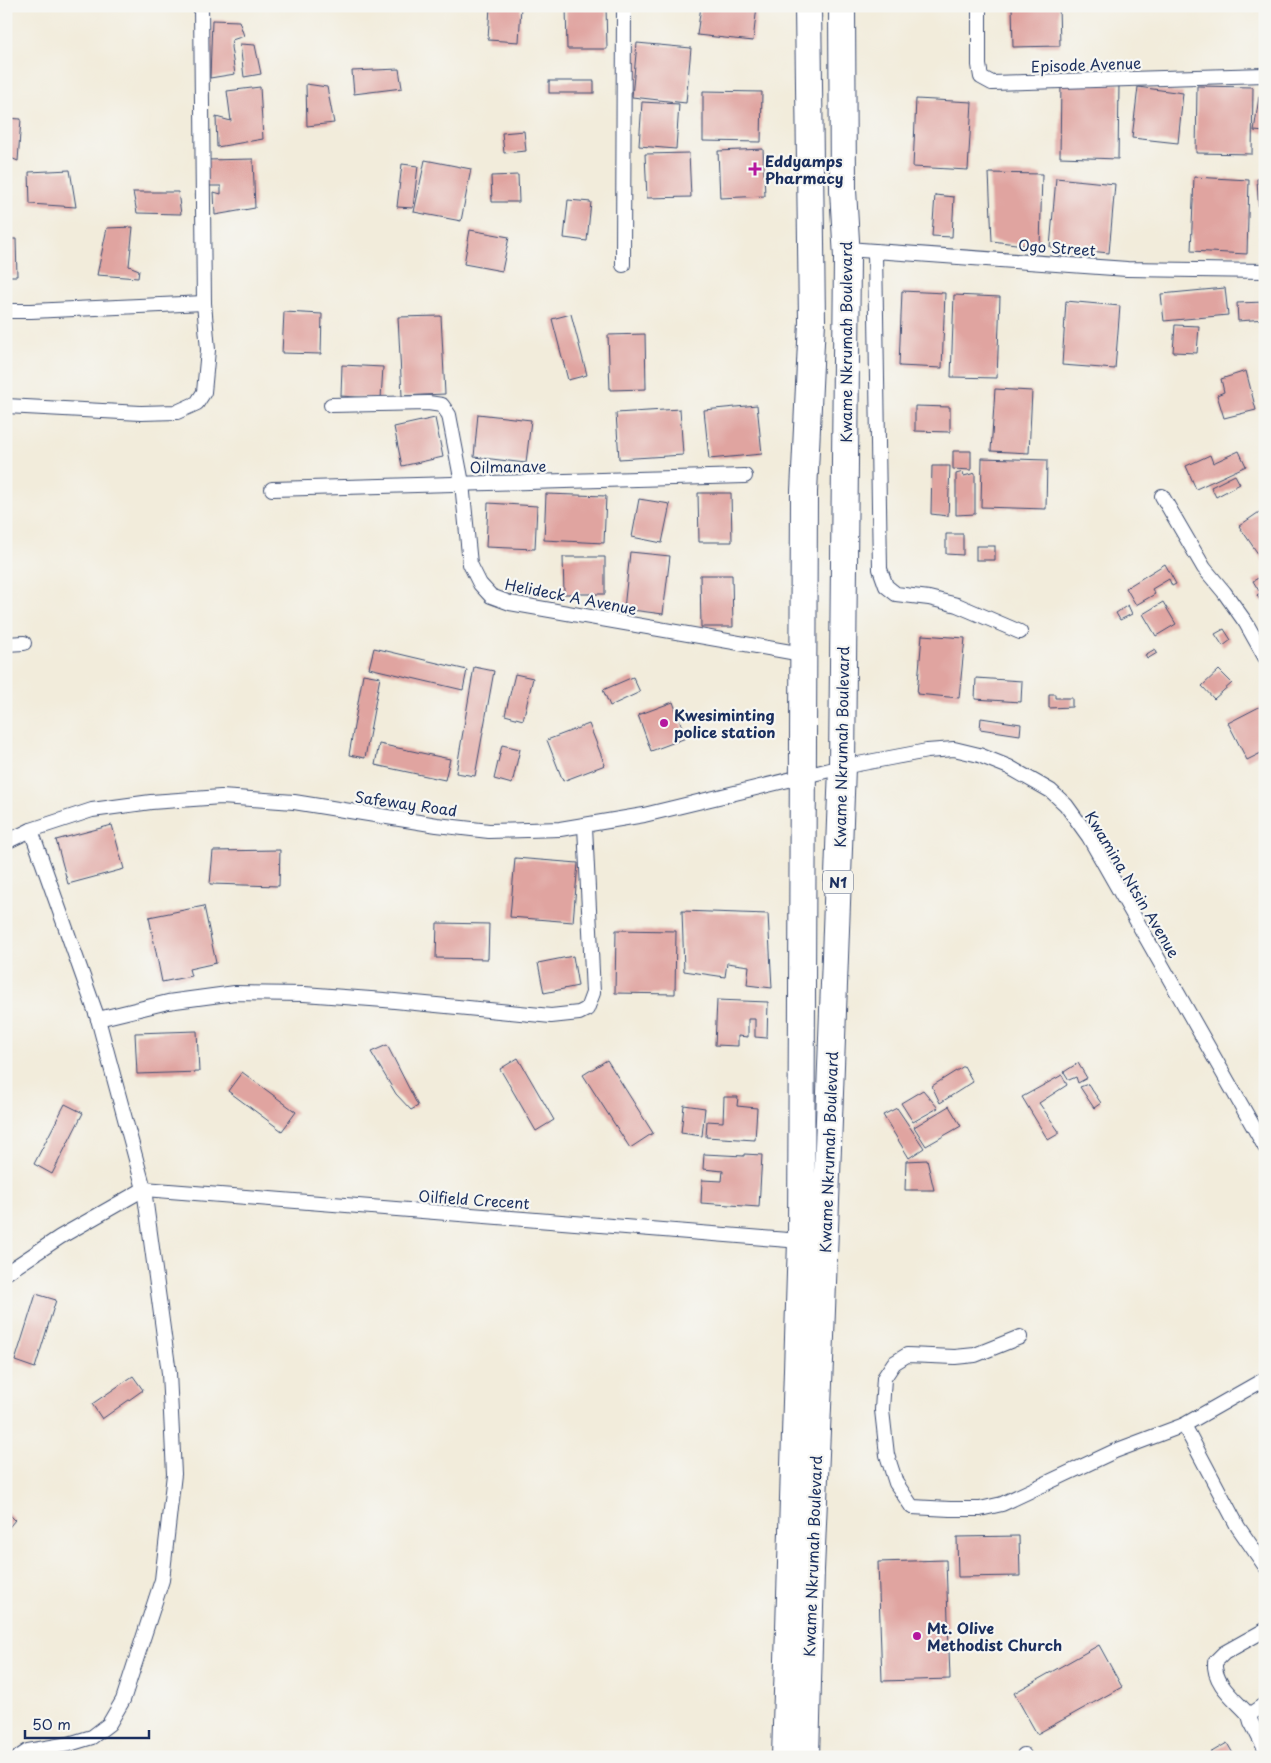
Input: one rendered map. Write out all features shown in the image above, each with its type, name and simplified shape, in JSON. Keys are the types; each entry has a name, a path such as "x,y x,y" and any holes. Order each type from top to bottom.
{"highway":[{"name":"Kwame Nkrumah Boulevard","path":"785,1757 801,1241 802,654 804,492 812,321 808,6"},
{"name":"Kwame Nkrumah Boulevard","path":"806,1757 811,1570 842,767 846,249 843,190 842,6"}],"street":[{"path":"6,406 141,413 177,412 197,403 204,392 208,350 204,302 201,6"},
{"path":"623,265 624,6"},
{"name":"Episode Avenue","path":"979,6 979,65 981,77 992,82 1265,75"},
{"name":"Ogo Street","path":"846,249 1127,269 1265,271"},
{"path":"874,250 880,569 886,586 896,594 930,598 957,605 1020,632"},
{"path":"6,311 31,312 204,302"},
{"name":"Helideck A Avenue","path":"331,405 428,403 442,406 449,415 462,483 470,564 480,584 491,596 510,603 802,654"},
{"name":"Oilmanave","path":"272,489 745,476"},
{"path":"1162,496 1204,568 1246,623 1265,657"},
{"path":"6,644 24,643"},
{"name":"Kwamina Ntsin Avenue","path":"803,775 927,751 954,749 978,755 1009,767 1050,791 1061,800 1089,837 1265,1147"},
{"name":"Safeway Road","path":"6,842 31,830 92,810 151,802 221,796 294,802 418,822 489,831 560,829 585,826 691,804 803,775"},
{"path":"98,1020 168,1002 235,993 313,994 551,1016 579,1013 587,1008 593,993 585,826"},
{"path":"19,1757 28,1751 69,1744 92,1737 109,1724 123,1700 162,1580 174,1474 170,1373 144,1189 98,1020 31,830"},
{"path":"6,1273 60,1237 144,1189"},
{"name":"Oilfield Crecent","path":"144,1189 801,1241"},
{"path":"1020,1338 974,1355 955,1357 907,1355 894,1363 884,1378 882,1410 887,1455 896,1483 912,1507 980,1509 1002,1504 1115,1452 1184,1425 1265,1379"},
{"path":"1184,1425 1238,1527 1265,1566"},
{"path":"1265,1630 1224,1653 1215,1662 1214,1670 1221,1684 1249,1715 1265,1749"},
{"path":"1249,1715 1265,1704"}],"building":[{"path":"490,6 521,6 519,42 488,40"},
{"path":"566,6 606,6 607,49 567,49"},
{"path":"701,6 757,6 753,41 697,35"},
{"path":"1012,6 1059,6 1060,46 1013,47"},
{"path":"212,20 239,21 244,36 232,40 231,47 235,74 210,78"},
{"path":"637,43 691,48 686,103 632,97"},
{"path":"240,44 255,45 261,74 244,77"},
{"path":"399,69 402,88 354,94 352,71"},
{"path":"549,81 594,81 594,93 549,93"},
{"path":"1061,83 1119,84 1118,159 1060,157"},
{"path":"306,84 327,87 334,123 307,126"},
{"path":"1197,86 1253,87 1252,154 1196,153"},
{"path":"260,87 263,139 217,147 216,117 231,121 227,91"},
{"path":"1138,87 1183,93 1178,143 1132,138"},
{"path":"703,91 762,92 761,142 703,141"},
{"path":"1259,97 1265,97 1265,132 1254,131"},
{"path":"916,99 972,102 968,170 913,167"},
{"path":"642,102 679,104 676,149 639,146"},
{"path":"6,118 21,119 18,161 6,156"},
{"path":"524,131 526,151 504,153 502,133"},
{"path":"763,149 765,196 720,198 718,151"},
{"path":"689,153 691,197 647,198 645,154"},
{"path":"253,159 255,208 215,215 214,192 221,194 221,186 207,186 206,160"},
{"path":"425,160 471,169 461,221 414,212"},
{"path":"402,164 418,166 413,208 397,207"},
{"path":"70,170 76,207 30,204 29,172"},
{"path":"989,173 1042,174 1040,247 992,241"},
{"path":"518,175 519,202 492,202 491,176"},
{"path":"1194,177 1249,180 1247,254 1191,251"},
{"path":"1056,178 1115,184 1109,253 1050,247"},
{"path":"1265,178 1265,250 1261,251 1257,179"},
{"path":"133,192 178,192 181,214 137,213"},
{"path":"935,195 954,197 952,237 932,236"},
{"path":"568,200 591,202 587,241 564,238"},
{"path":"133,227 129,266 139,270 138,278 97,275 107,228"},
{"path":"470,230 509,237 502,271 464,264"},
{"path":"6,239 16,239 17,276 6,276"},
{"path":"1225,288 1228,315 1164,321 1161,294"},
{"path":"902,291 945,293 942,368 899,366"},
{"path":"954,295 1000,297 997,378 951,377"},
{"path":"1066,301 1120,306 1115,369 1062,365"},
{"path":"1265,302 1265,319 1238,321 1237,303"},
{"path":"284,312 322,314 321,354 282,353"},
{"path":"571,314 587,375 568,380 552,319"},
{"path":"441,316 445,394 402,396 398,317"},
{"path":"1175,325 1199,326 1197,353 1173,352"},
{"path":"645,334 646,389 610,390 608,335"},
{"path":"342,365 383,367 381,399 341,396"},
{"path":"1246,371 1256,410 1224,418 1217,395 1224,392 1221,379"},
{"path":"995,389 1032,391 1029,453 991,451"},
{"path":"757,405 762,454 709,459 704,410"},
{"path":"915,406 950,407 950,432 915,431"},
{"path":"680,409 683,455 619,459 616,413"},
{"path":"478,414 531,420 526,463 474,457"},
{"path":"435,418 443,457 402,466 394,427"},
{"path":"953,451 971,451 971,470 953,469"},
{"path":"1239,451 1246,466 1196,489 1186,466 1210,455 1213,463"},
{"path":"982,458 1047,460 1046,509 981,507"},
{"path":"932,466 950,466 948,516 931,514"},
{"path":"963,472 964,476 975,473 975,514 956,515 956,474"},
{"path":"1235,475 1240,484 1216,497 1211,487"},
{"path":"698,493 731,493 732,542 699,542"},
{"path":"546,494 606,496 604,543 544,540"},
{"path":"639,499 670,504 662,543 632,537"},
{"path":"488,503 537,506 535,549 486,547"},
{"path":"1265,508 1265,564 1239,526"},
{"path":"946,534 963,534 963,555 946,554"},
{"path":"976,546 995,546 995,560 976,560"},
{"path":"630,552 670,556 663,614 624,609"},
{"path":"563,557 605,557 605,594 564,594"},
{"path":"1165,564 1176,584 1172,586 1169,579 1152,589 1155,594 1136,605 1126,588"},
{"path":"700,575 732,575 733,627 701,627"},
{"path":"1262,576 1265,581 1265,588 1259,591 1253,581"},
{"path":"1265,590 1265,600 1261,602 1257,595"},
{"path":"1163,602 1176,624 1156,636 1143,614"},
{"path":"1128,605 1132,614 1120,620 1116,613"},
{"path":"1224,629 1231,640 1223,646 1215,634"},
{"path":"922,635 965,638 959,698 917,694"},
{"path":"374,648 467,670 463,690 369,668"},
{"path":"1155,649 1157,653 1147,659 1145,655"},
{"path":"474,667 494,671 475,776 456,773"},
{"path":"1219,670 1232,683 1214,699 1202,686"},
{"path":"363,674 380,677 365,758 349,755"},
{"path":"515,674 533,678 523,720 505,715"},
{"path":"633,677 640,692 610,706 603,690"},
{"path":"976,678 1022,681 1021,702 975,699"},
{"path":"1049,694 1055,694 1055,698 1072,698 1072,707 1049,708"},
{"path":"673,702 686,738 651,751 638,715"},
{"path":"1265,704 1265,751 1247,760 1228,723"},
{"path":"981,718 1021,724 1020,735 980,729"},
{"path":"589,724 605,765 563,781 547,740"},
{"path":"379,744 450,759 445,780 375,765"},
{"path":"502,745 520,749 512,784 494,779"},
{"path":"112,825 124,869 68,884 56,840"},
{"path":"280,850 279,886 210,884 213,851"},
{"path":"515,858 578,863 573,922 510,917"},
{"path":"204,906 216,963 189,969 191,976 162,982 149,917"},
{"path":"682,911 768,914 772,988 747,985 749,966 727,963 725,977 684,971"},
{"path":"437,923 489,924 488,959 436,958"},
{"path":"616,930 676,931 675,994 615,993"},
{"path":"573,956 578,986 544,993 538,963"},
{"path":"717,1000 768,1002 767,1038 755,1037 755,1019 748,1019 748,1037 738,1036 738,1046 715,1045"},
{"path":"197,1031 199,1072 137,1074 135,1033"},
{"path":"387,1045 418,1106 411,1110 396,1094 371,1052"},
{"path":"518,1058 554,1120 536,1131 500,1069"},
{"path":"607,1060 653,1133 630,1148 583,1075"},
{"path":"1078,1063 1087,1078 1078,1083 1076,1077 1069,1080 1064,1072"},
{"path":"964,1066 973,1082 940,1103 932,1086"},
{"path":"242,1072 296,1112 282,1131 228,1091"},
{"path":"1062,1075 1067,1085 1039,1103 1060,1133 1048,1140 1022,1097"},
{"path":"1088,1084 1101,1103 1094,1108 1080,1087"},
{"path":"923,1090 938,1108 913,1122 901,1103"},
{"path":"724,1097 738,1097 737,1106 757,1108 755,1140 706,1137 707,1121 723,1122"},
{"path":"65,1104 83,1113 52,1174 34,1164"},
{"path":"684,1105 705,1108 702,1136 681,1133"},
{"path":"949,1106 961,1126 926,1146 914,1127"},
{"path":"897,1108 924,1148 909,1158 883,1115"},
{"path":"704,1154 762,1155 759,1207 701,1203 702,1180 722,1181 723,1171 703,1169"},
{"path":"927,1160 934,1190 905,1190 906,1161"},
{"path":"36,1294 56,1300 35,1368 15,1361"},
{"path":"133,1376 143,1390 102,1419 92,1404"},
{"path":"6,1511 15,1520 6,1531"},
{"path":"1019,1536 1020,1576 958,1577 957,1537"},
{"path":"946,1560 950,1679 882,1681 878,1562"},
{"path":"1099,1645 1122,1687 1037,1734 1014,1693"},
{"path":"1227,1743 1235,1757 1203,1757"}],"place":[{"name":"Eddyamps Pharmacy","path":"755,169"},
{"name":"Kwesiminting police station","path":"664,723"},
{"name":"Mt. Olive Methodist Church","path":"917,1636"}]}
